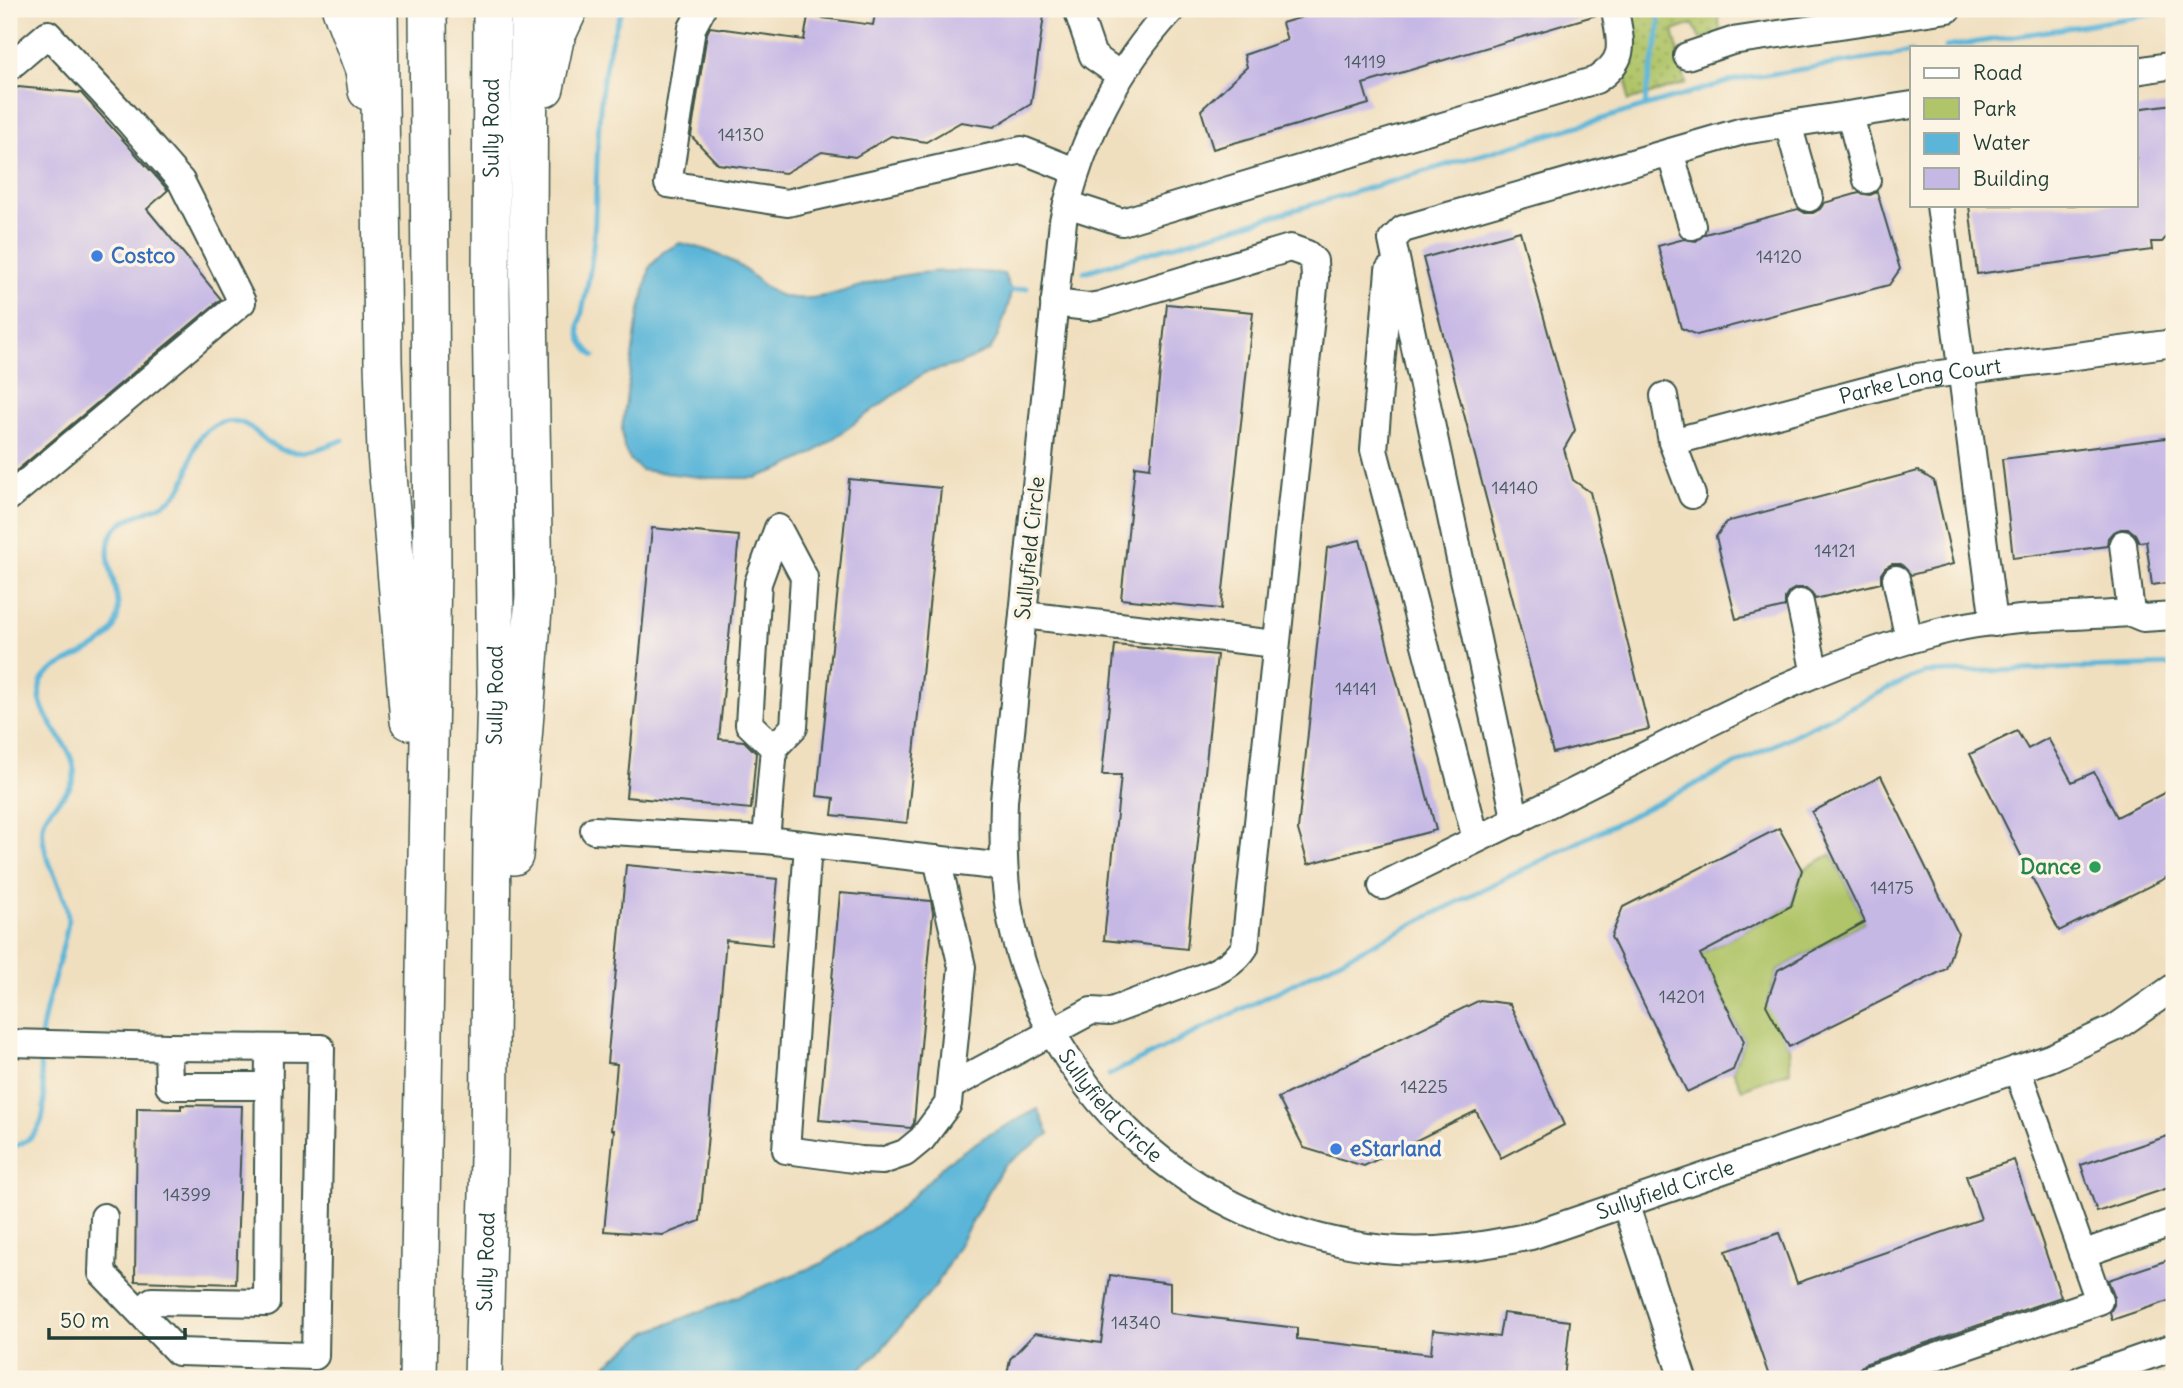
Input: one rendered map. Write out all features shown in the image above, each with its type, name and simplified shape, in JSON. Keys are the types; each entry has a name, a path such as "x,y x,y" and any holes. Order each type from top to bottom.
{"highway":[{"path":"341,9 364,71 381,173"},
{"path":"379,9 386,452 426,935"},
{"path":"418,1379 432,566 428,9"},
{"name":"Sully Road","path":"483,1379 496,692 491,294 492,9"},
{"path":"489,1157 534,596 528,246 529,9"},
{"path":"528,246 539,117 555,39 569,9"}],"street":[{"path":"702,9 692,28 668,184 787,203 1022,150 1075,171"},
{"path":"1077,9 1093,56 1120,75"},
{"name":"Sullyfield Circle","path":"1170,9 1120,75 1094,124 1075,171 1067,204 1054,303 1003,801 1007,898 1022,961 1034,992 1079,1075 1142,1145 1216,1198 1299,1233 1387,1249 1445,1250 1493,1244 1531,1236 2067,1051 2115,1028 2174,987"},
{"path":"1067,204 1122,222 1596,80 1614,67 1619,57 1615,9"},
{"path":"1687,56 1732,41 1948,9"},
{"path":"9,67 48,34 181,181 242,302 9,497"},
{"path":"2138,71 2174,65"},
{"path":"1476,839 1374,450 1392,240 1403,229 1744,131 1910,105"},
{"path":"1850,115 1867,180"},
{"path":"1788,124 1809,198"},
{"path":"1670,152 1692,226"},
{"path":"1940,206 1994,623"},
{"path":"1392,240 1516,822"},
{"path":"951,1086 1091,1012 1109,1012 1211,974 1239,957 1245,947 1315,278 1314,261 1307,254 1290,248 1100,305 1088,307 1054,303"},
{"name":"Parke Long Court","path":"1671,442 1917,377 2174,343"},
{"path":"1664,396 1671,442 1692,495"},
{"path":"766,840 774,748 794,727 804,578 778,528 758,583 748,724 774,748"},
{"path":"2123,544 2131,613"},
{"path":"1896,579 1909,640"},
{"path":"1800,603 1815,674"},
{"path":"1382,886 1516,822 1688,734 1815,674 1869,652 1949,629 1994,623 2131,613 2143,618 2174,616"},
{"path":"1023,615 1276,644"},
{"path":"593,830 766,840 1004,867"},
{"path":"808,845 786,1150 861,1160 882,1161 905,1153 922,1139 948,1104 962,967 937,859"},
{"path":"9,1043 167,1048 321,1048 315,1356 303,1367 178,1352 102,1273 104,1217"},
{"path":"167,1048 169,1086 269,1086"},
{"path":"140,1312 152,1301 267,1303 269,1048"},
{"path":"1869,1379 2099,1301 2017,1069"},
{"path":"1625,1203 1683,1379"},
{"path":"2082,1254 2174,1222"},
{"path":"2082,1379 2174,1348"}],"green space":[{"path":"1628,9 1717,9 1721,34 1700,39 1693,24 1673,31 1686,83 1628,101 1627,71 1634,49"},
{"path":"1832,854 1865,922 1778,970 1767,1002 1789,1047 1790,1071 1742,1089 1733,1070 1744,1041 1700,954 1791,906 1802,870"}],"water":[{"path":"680,243 722,256 769,289 793,298 827,295 897,276 943,271 1004,274 1011,291 998,336 990,350 960,364 924,373 812,454 781,469 755,478 707,478 641,470 630,460 624,448 622,428 637,323 650,267 663,252"},
{"path":"1038,1109 1049,1134 1003,1166 937,1284 879,1352 849,1379 607,1379 606,1365 648,1332 823,1263 900,1209 947,1162 986,1136"}],"building":[{"path":"876,9 1045,9 1031,104 994,127 961,122 926,142 891,136 855,157 822,152 785,173 718,164 691,136 710,27 804,40 808,16 873,25"},
{"path":"1330,9 1600,9 1600,14 1363,84 1369,104 1213,149 1201,110 1247,67 1244,55 1287,40 1282,23"},
{"name":"Costco","path":"18,87 81,93 168,190 147,209 221,299 9,477 9,94"},
{"path":"2174,104 2174,229 2162,242 2151,242 2152,250 1977,274 1969,206 2138,206 2138,109"},
{"path":"1877,192 1900,269 1889,285 1697,335 1681,328 1658,246 1684,239 1696,241 1705,234 1798,209 1813,213 1824,203 1859,193 1870,195"},
{"path":"1520,231 1575,430 1564,449 1573,480 1590,492 1649,729 1553,753 1423,258"},
{"path":"1167,304 1253,312 1221,609 1121,599 1135,466 1150,468"},
{"path":"2174,437 2174,582 2152,585 2146,541 2139,542 2129,529 2113,532 2108,538 2107,546 2013,558 2002,459"},
{"path":"1918,471 1934,481 1953,564 1911,575 1901,564 1892,564 1881,574 1881,583 1815,599 1806,588 1796,588 1785,598 1785,607 1736,619 1716,537 1726,522"},
{"path":"849,479 941,488 907,823 832,815 834,798 817,796"},
{"path":"652,528 739,536 719,739 744,741 756,753 751,809 626,797"},
{"path":"1360,540 1436,830 1308,864 1298,830 1327,548"},
{"path":"1115,645 1217,655 1187,949 1104,940 1121,775 1102,775"},
{"path":"2017,731 2028,749 2048,738 2072,782 2094,772 2117,817 2174,788 2174,874 2059,931 1970,754"},
{"path":"1881,776 1958,933 1946,969 1789,1047 1766,1005 1778,970 1865,922 1812,812"},
{"path":"1779,828 1802,870 1791,906 1700,954 1744,1041 1733,1070 1687,1092 1611,937 1623,907"},
{"path":"626,865 778,879 772,945 726,940 700,1221 663,1235 604,1231 614,1130 611,1130 617,1064 607,1063"},
{"path":"840,893 931,901 933,913 914,1123 911,1128 819,1120"},
{"path":"1480,1000 1510,1004 1564,1125 1501,1158 1476,1111 1364,1166 1304,1148 1278,1098"},
{"path":"181,1105 242,1106 236,1284 135,1281 137,1108 181,1109"},
{"path":"2174,1134 2174,1186 2097,1212 2081,1165"},
{"path":"2014,1160 2061,1297 1864,1364 1854,1374 1840,1379 1770,1379 1726,1251 1779,1233 1797,1283 1981,1219 1966,1176"},
{"path":"2174,1258 2174,1299 2112,1320 2110,1312 2114,1305 2114,1296 2108,1280"},
{"path":"1110,1275 1170,1283 1170,1313 1297,1328 1297,1339 1431,1354 1433,1330 1499,1337 1503,1313 1570,1321 1564,1379 1006,1379 1010,1359 1035,1333 1101,1343"}],"waterway":[{"path":"594,356 582,342 579,325 593,246 602,90 613,34 623,9"},
{"path":"1645,106 1658,34 1659,9"},
{"path":"1952,46 2174,11"},
{"path":"1084,272 1734,80 1910,52"},
{"path":"1011,291 1027,288"},
{"path":"41,1036 68,918 63,895 45,849 43,826 50,810 71,785 74,768 66,747 42,707 40,686 43,678 51,671 97,646 113,630 118,608 108,553 113,532 127,520 172,498 185,480 198,441 203,433 212,427 236,421 253,429 276,447 293,452 315,450 343,440"},
{"path":"1109,1075 1905,680 1925,673 2174,665"},
{"path":"9,1148 25,1141 35,1132 41,1121 44,1095 39,1053"}],"place":[{"name":"Costco","path":"97,256"},
{"name":"Dance","path":"2095,867"},
{"name":"eStarland","path":"1336,1149"}]}
